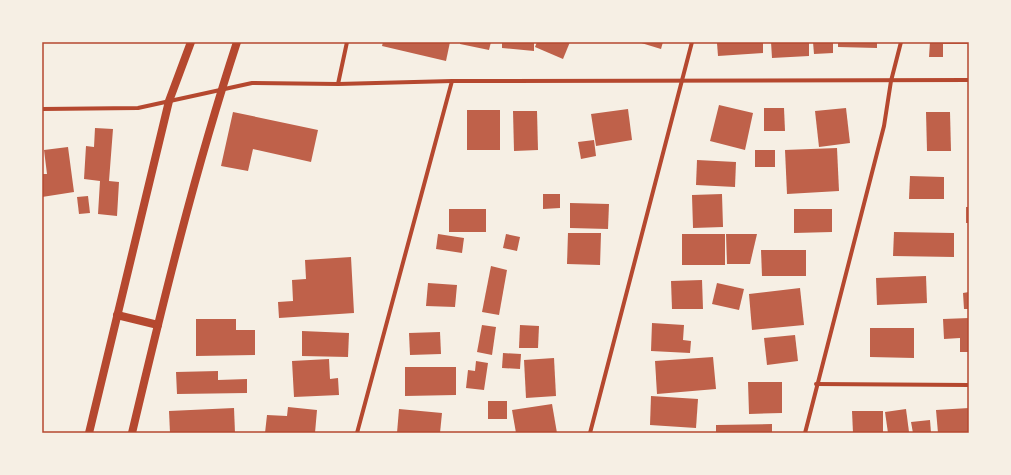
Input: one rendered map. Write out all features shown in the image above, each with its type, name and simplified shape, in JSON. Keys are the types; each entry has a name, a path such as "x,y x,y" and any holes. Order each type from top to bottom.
{"main road":[{"path":"89,433 169,101 191,42"},
{"path":"132,433 158,325 221,90 236,42"},
{"path":"117,315 158,325"}],"street":[{"path":"338,84 348,42"},
{"path":"590,433 683,82 692,42"},
{"path":"804,433 884,126 891,81 901,42"},
{"path":"42,110 138,108 252,83 338,84 452,81 683,82 969,80"},
{"path":"357,433 452,81"},
{"path":"816,384 969,385"}],"building":[{"path":"383,42 450,42 446,61 382,46"},
{"path":"460,42 491,42 489,50 460,44"},
{"path":"502,42 534,42 534,51 502,48"},
{"path":"537,42 570,42 563,59 535,47"},
{"path":"638,42 663,42 661,49"},
{"path":"763,42 763,53 718,56 717,43"},
{"path":"771,42 809,42 809,56 772,58"},
{"path":"813,42 833,42 833,53 814,54"},
{"path":"838,42 877,42 877,48 838,47"},
{"path":"930,42 969,42 969,44 943,44 943,57 929,57"},
{"path":"719,105 753,113 745,150 710,141"},
{"path":"764,108 784,108 785,131 764,131"},
{"path":"846,108 850,143 819,147 815,111"},
{"path":"628,109 632,140 596,146 591,114"},
{"path":"467,110 500,110 500,150 467,150"},
{"path":"513,111 537,111 538,150 514,151"},
{"path":"233,112 318,130 311,162 253,149 248,171 221,166"},
{"path":"926,112 950,112 951,151 927,151"},
{"path":"95,128 113,129 109,181 119,182 117,216 98,214 100,181 84,179 86,146 94,147"},
{"path":"594,140 596,156 581,159 578,142"},
{"path":"68,147 74,192 42,197 42,174 47,174 44,150"},
{"path":"837,148 839,191 787,194 785,150"},
{"path":"755,150 775,150 775,167 755,167"},
{"path":"697,160 736,162 735,187 696,185"},
{"path":"910,176 944,177 944,199 909,199"},
{"path":"543,194 560,194 560,208 543,209"},
{"path":"722,194 723,227 693,228 692,195"},
{"path":"88,196 90,213 79,214 77,197"},
{"path":"570,203 609,204 608,229 570,228"},
{"path":"966,207 969,207 969,223 966,223"},
{"path":"449,209 486,209 486,232 449,232"},
{"path":"794,209 832,209 832,232 794,233"},
{"path":"894,232 954,233 954,257 893,256"},
{"path":"568,233 601,233 600,265 567,264"},
{"path":"438,234 464,238 462,253 436,249"},
{"path":"506,234 520,237 517,251 503,248"},
{"path":"682,234 725,234 725,265 682,265"},
{"path":"726,234 757,234 750,264 727,264"},
{"path":"761,250 806,250 806,276 762,276"},
{"path":"351,257 354,313 279,318 278,302 293,301 292,280 306,279 305,260"},
{"path":"491,266 507,270 499,315 482,312"},
{"path":"926,276 927,303 877,305 876,278"},
{"path":"702,280 703,309 672,309 671,281"},
{"path":"428,283 457,285 455,307 426,306"},
{"path":"717,283 744,289 739,310 712,304"},
{"path":"800,288 804,325 752,330 749,294"},
{"path":"969,292 969,309 964,309 963,293"},
{"path":"969,318 969,352 960,352 960,338 944,339 943,319"},
{"path":"196,319 236,319 236,330 255,330 255,355 196,356"},
{"path":"652,323 684,325 683,340 691,341 690,353 651,351"},
{"path":"482,325 496,327 492,355 477,352"},
{"path":"520,325 539,326 538,348 519,348"},
{"path":"870,328 914,328 914,358 870,357"},
{"path":"302,331 349,333 348,357 302,356"},
{"path":"440,332 441,354 410,355 409,333"},
{"path":"795,335 798,361 767,365 764,338"},
{"path":"503,353 521,354 520,369 502,368"},
{"path":"713,357 716,389 657,394 655,361"},
{"path":"554,358 556,396 526,398 524,360"},
{"path":"329,359 330,379 338,378 339,395 294,397 292,361"},
{"path":"476,361 488,363 484,390 466,388 468,370 475,371"},
{"path":"405,367 456,367 456,395 405,396"},
{"path":"218,371 218,380 247,379 247,393 177,394 176,372"},
{"path":"748,382 782,382 782,413 749,414"},
{"path":"651,396 698,399 696,428 650,425"},
{"path":"488,401 507,401 507,419 488,419"},
{"path":"552,404 557,433 516,433 512,410"},
{"path":"288,407 317,410 315,433 265,433 267,415 287,416"},
{"path":"234,408 235,433 170,433 169,411"},
{"path":"969,408 969,433 938,433 936,410"},
{"path":"399,409 442,413 440,433 397,433"},
{"path":"906,409 909,432 888,433 885,412"},
{"path":"852,411 883,411 883,433 853,433"},
{"path":"930,420 931,433 913,433 911,422"},
{"path":"772,424 772,433 716,433 716,425"}]}
